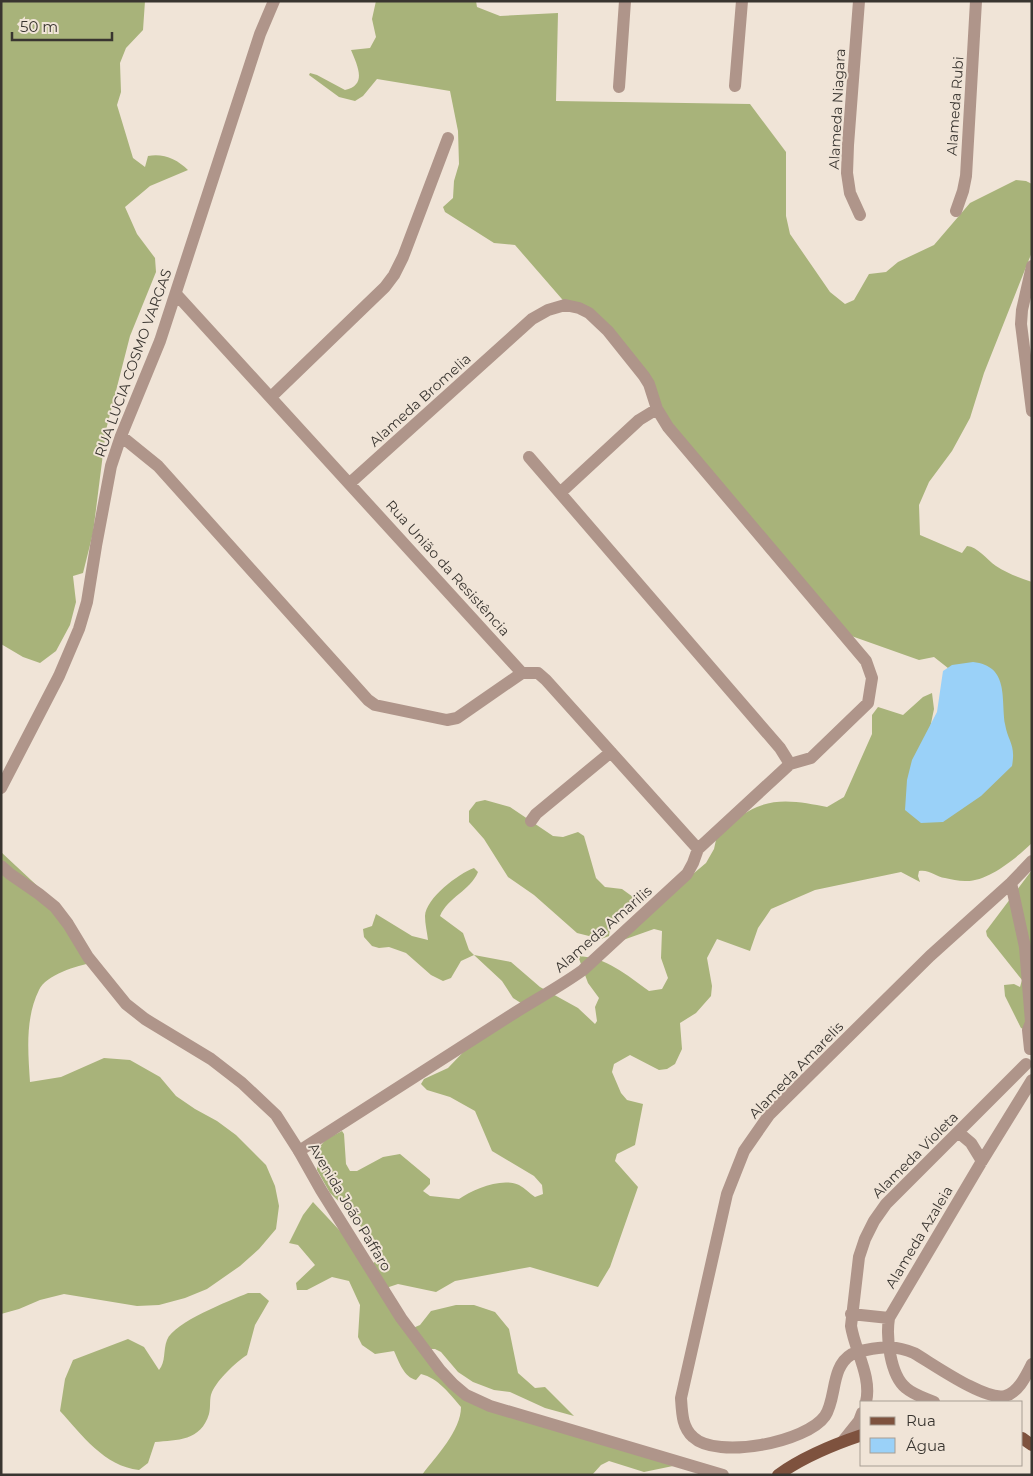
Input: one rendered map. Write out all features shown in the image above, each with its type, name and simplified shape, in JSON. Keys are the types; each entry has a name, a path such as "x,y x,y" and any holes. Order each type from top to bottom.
{"main road":[{"path":"778,1475 797,1462 843,1441 860,1436"}],"street":[{"name":"RUA LUCIA COSMO VARGAS","path":"1,788 59,676 79,629 87,602 111,466 120,436 160,341 260,34 274,1"},
{"path":"619,87 625,1"},
{"path":"735,86 742,1"},
{"name":"Alameda Niagara","path":"859,1 847,173 850,193 860,215"},
{"name":"Alameda Rubi","path":"956,211 966,176 976,1"},
{"path":"270,397 384,287 394,275 403,257 448,138"},
{"path":"1032,266 1022,310 1021,324 1032,409"},
{"path":"176,294 350,483"},
{"name":"Alameda Bromelia","path":"350,483 532,319 548,310 565,305 579,308 589,313 608,331 644,376 649,384 658,410 668,427 866,661 872,678"},
{"path":"560,493 639,420 658,410"},
{"path":"120,436 158,466 368,700 375,705 447,720 457,718 522,673 538,673 698,848"},
{"path":"529,457 780,748 790,764"},
{"name":"Rua União da Resistência","path":"350,483 522,673"},
{"name":"Alameda Amarilis","path":"299,1150 566,983 583,970 686,874 693,863 698,848 790,764 812,758 868,703 872,678"},
{"path":"531,821 536,814 611,752"},
{"name":"Alameda Amarelis","path":"857,1352 851,1355 840,1367 828,1410 818,1423 806,1430 762,1446 738,1448 703,1444 693,1437 686,1426 682,1415 681,1398 727,1194 744,1150 769,1115 930,956 1011,883 1032,861"},
{"name":"Avenida João Paffaro","path":"1,866 55,907 88,957 126,1004 145,1020 211,1060 242,1083 276,1115 401,1318 440,1370 466,1395 490,1406 723,1475"},
{"path":"1011,883 1025,947 1031,1022 1028,1030 1031,1048 1025,1056 1029,1067"},
{"name":"Alameda Violeta","path":"866,1401 867,1383 852,1336 851,1314 859,1257 864,1239 886,1204 958,1132 1029,1067"},
{"name":"Alameda Azaleia","path":"932,1401 905,1387 898,1378 888,1346 889,1318 1032,1080"},
{"path":"958,1132 971,1143 982,1161"},
{"path":"851,1314 889,1318"},
{"path":"857,1352 888,1346 914,1353 980,1392 997,1396 1004,1396 1018,1388 1032,1364"},
{"path":"843,1441 860,1418"}],"green space":[{"path":"1,1 145,1 143,30 126,48 120,63 121,92 117,105 133,158 145,167 148,156 164,156 174,160 188,170 150,186 125,207 137,234 155,258 156,272 130,336 106,430 93,533 83,573 73,576 76,602 70,625 56,651 40,663 23,657 1,644"},
{"path":"376,1 476,1 477,7 500,16 558,13 556,101 750,104 786,152 786,216 790,234 830,292 845,304 854,300 869,274 886,272 898,262 934,245 970,203 1016,180 1032,184 1032,252 984,373 970,418 952,451 929,482 919,505 920,535 962,553 967,546 971,547 1000,569 1032,582 1032,843 1001,868 983,878 974,880 955,880 919,871 920,882 901,872 815,890 771,909 758,928 750,951 717,939 707,958 712,986 711,996 696,1013 680,1023 682,1049 675,1064 667,1069 659,1070 630,1055 614,1064 612,1072 621,1093 627,1100 643,1104 635,1145 617,1154 615,1161 638,1187 610,1267 598,1287 530,1267 455,1281 436,1292 398,1284 389,1287 390,1296 413,1328 420,1325 431,1311 456,1305 474,1305 495,1312 509,1329 518,1373 535,1388 545,1387 574,1416 545,1408 510,1392 494,1390 473,1382 458,1372 441,1352 431,1349 462,1393 673,1466 644,1472 609,1461 601,1465 592,1475 422,1475 452,1434 460,1416 461,1407 433,1379 421,1374 416,1380 408,1376 394,1351 375,1354 362,1345 358,1337 360,1305 349,1281 332,1277 307,1290 297,1290 296,1283 315,1265 298,1245 289,1243 303,1215 313,1202 371,1264 375,1262 376,1258 366,1234 352,1214 330,1193 317,1170 318,1149 326,1139 342,1131 344,1134 346,1164 350,1171 357,1171 383,1157 400,1154 430,1179 430,1184 423,1191 430,1196 459,1199 472,1191 504,1182 519,1185 535,1197 543,1194 542,1185 534,1176 492,1151 475,1111 450,1097 427,1090 421,1084 424,1079 448,1068 472,1043 524,1005 513,998 502,981 474,955 511,962 540,987 578,1008 595,1024 597,1021 595,1007 599,998 588,983 578,956 607,963 649,991 662,989 668,978 661,958 662,931 654,929 623,940 656,905 706,863 714,849 719,826 766,804 792,802 827,807 844,797 872,734 872,715 878,707 903,715 923,697 932,693 934,709 918,786 953,672 934,657 919,660 843,633 657,410 649,384 589,313 568,306 515,245 494,243 445,212 443,207 453,198 454,181 459,164 458,131 450,91 377,79 363,96 355,101 339,97 309,75 310,73 317,75 345,90 356,84 359,74 351,50 370,48 376,37 372,19"},
{"path":"485,800 510,807 553,836 563,837 578,832 584,836 596,878 605,887 622,889 633,897 631,903 616,920 609,936 601,939 577,933 534,895 508,877 484,839 469,822 469,811 476,802"},
{"path":"1,852 46,894 93,963 71,968 55,975 39,990 29,1024 30,1082 61,1077 104,1058 130,1060 160,1077 176,1096 236,1135 266,1165 275,1186 279,1206 276,1229 259,1249 240,1266 207,1289 185,1298 159,1305 137,1306 64,1294 40,1300 1,1314"},
{"path":"474,868 478,872 474,879 448,904 440,916 463,933 469,950 474,955 461,961 451,978 443,981 431,975 406,953 389,947 379,948 372,946 364,937 363,929 372,926 376,914 412,936 428,940 425,916 431,902 452,881"},
{"path":"1032,870 1032,1033 1021,1028 1005,996 1004,985 1014,984 1020,987 1022,980 987,936 986,931"},
{"path":"248,1293 260,1293 269,1301 255,1325 247,1355 237,1362 218,1382 212,1392 209,1414 200,1429 187,1437 172,1441 155,1442 148,1463 139,1470 126,1467 104,1456 85,1439 60,1411 65,1379 73,1360 128,1339 144,1347 159,1370 163,1363 167,1340 180,1326 203,1313"}],"water":[{"path":"973,662 985,665 993,670 1001,684 1006,730 1013,753 1012,766 981,796 943,822 921,823 905,810 907,780 912,760 937,712 943,671 952,665"}]}
